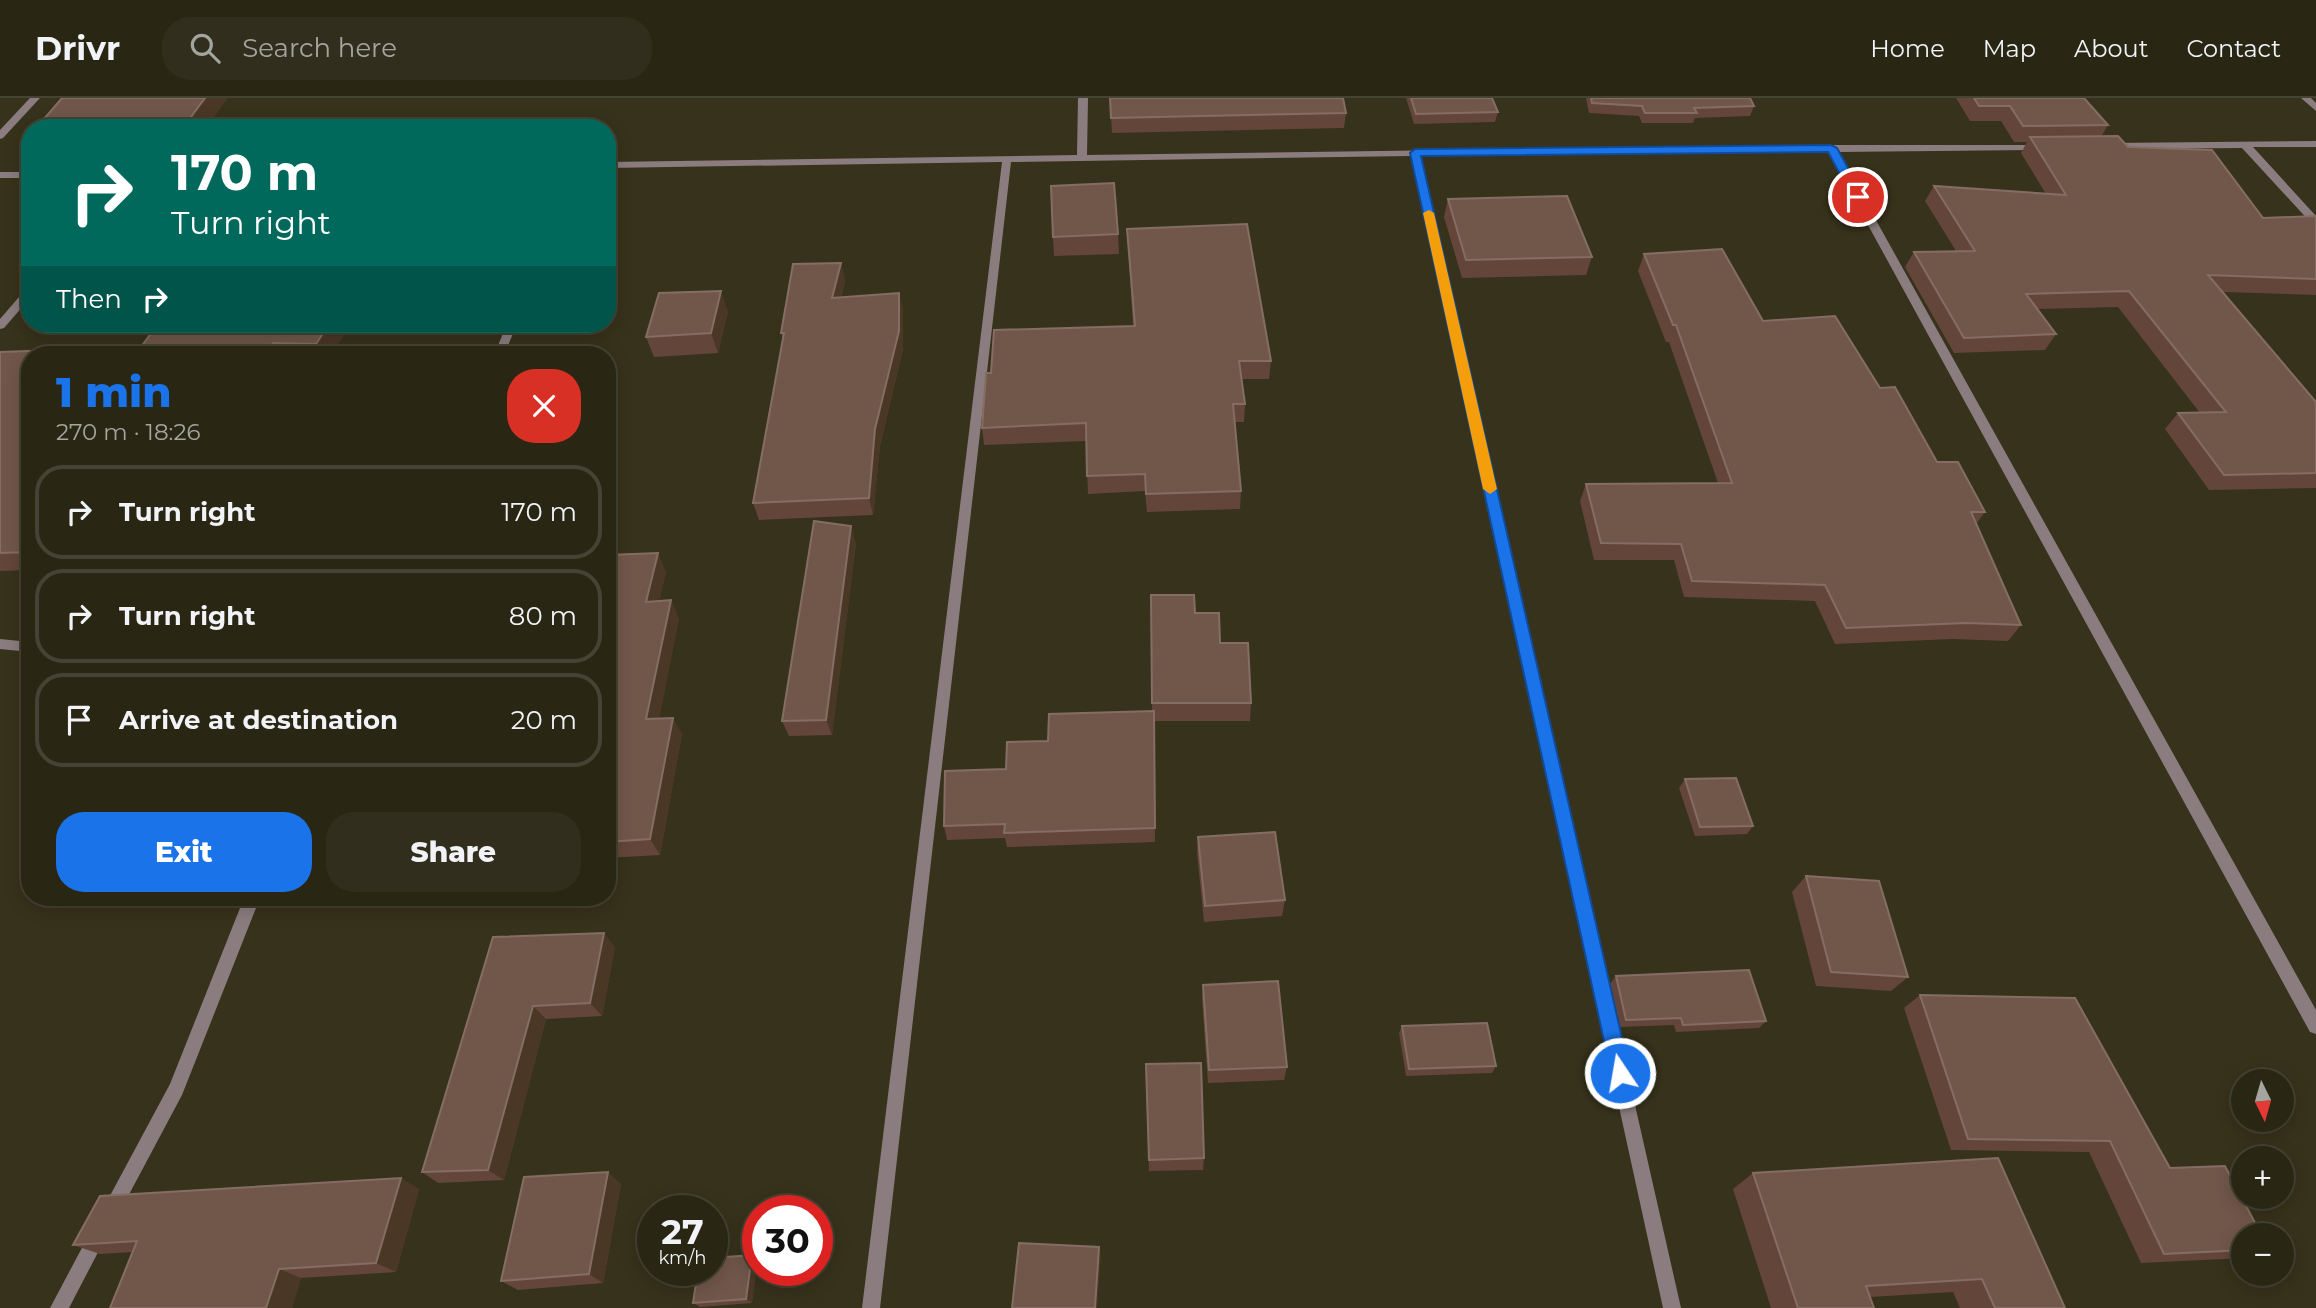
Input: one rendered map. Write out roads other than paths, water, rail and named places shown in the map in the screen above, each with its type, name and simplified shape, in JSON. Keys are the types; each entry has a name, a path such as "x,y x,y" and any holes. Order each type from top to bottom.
{"street":[{"path":"0,136 35,98"},
{"path":"1082,158 1083,98"},
{"path":"2305,98 2316,108"},
{"path":"2245,145 2316,222"},
{"path":"2093,146 2316,145"},
{"path":"616,165 2052,146"},
{"path":"1831,148 2316,1026"},
{"path":"1415,153 1672,1308"},
{"path":"871,1308 1007,159"},
{"path":"0,175 21,175"},
{"path":"0,326 21,302"},
{"path":"0,644 21,646"},
{"path":"59,1308 176,1089 249,906"}]}
